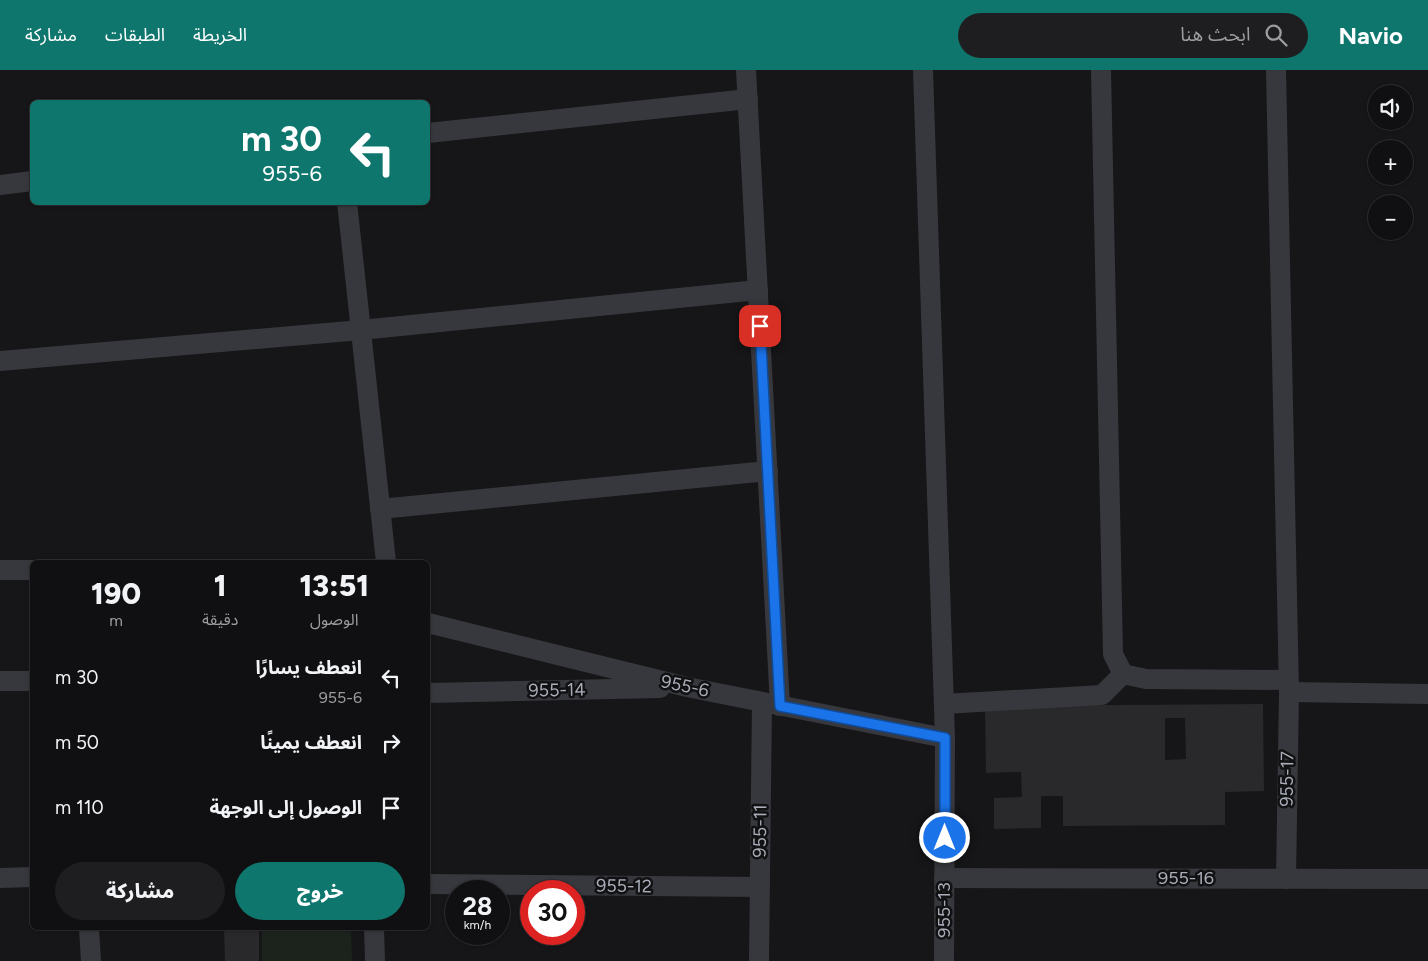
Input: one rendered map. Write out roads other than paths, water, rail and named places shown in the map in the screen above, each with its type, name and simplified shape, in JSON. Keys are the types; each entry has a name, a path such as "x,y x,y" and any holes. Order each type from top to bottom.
{"street":[{"name":"955-11","path":"746,70 768,471 771,704 760,887 759,961"},
{"name":"955-13","path":"923,70 945,738 944,961"},
{"path":"1101,70 1113,654 1123,674"},
{"name":"955-17","path":"1276,70 1289,686 1286,878"},
{"path":"430,134 748,99"},
{"path":"0,185 30,181"},
{"path":"347,205 386,560"},
{"path":"0,361 361,330 758,290"},
{"path":"380,509 768,471"},
{"path":"0,570 30,570"},
{"name":"955-6","path":"430,624 687,687 945,738"},
{"path":"944,704 1102,695 1123,674"},
{"path":"1123,674 1146,679 1428,694"},
{"path":"0,682 30,681"},
{"name":"955-14","path":"430,693 687,687"},
{"path":"0,878 30,877"},
{"name":"955-16","path":"944,878 1428,879"},
{"name":"955-12","path":"430,884 760,887"},
{"path":"89,930 91,961"},
{"path":"374,930 375,961"}]}
